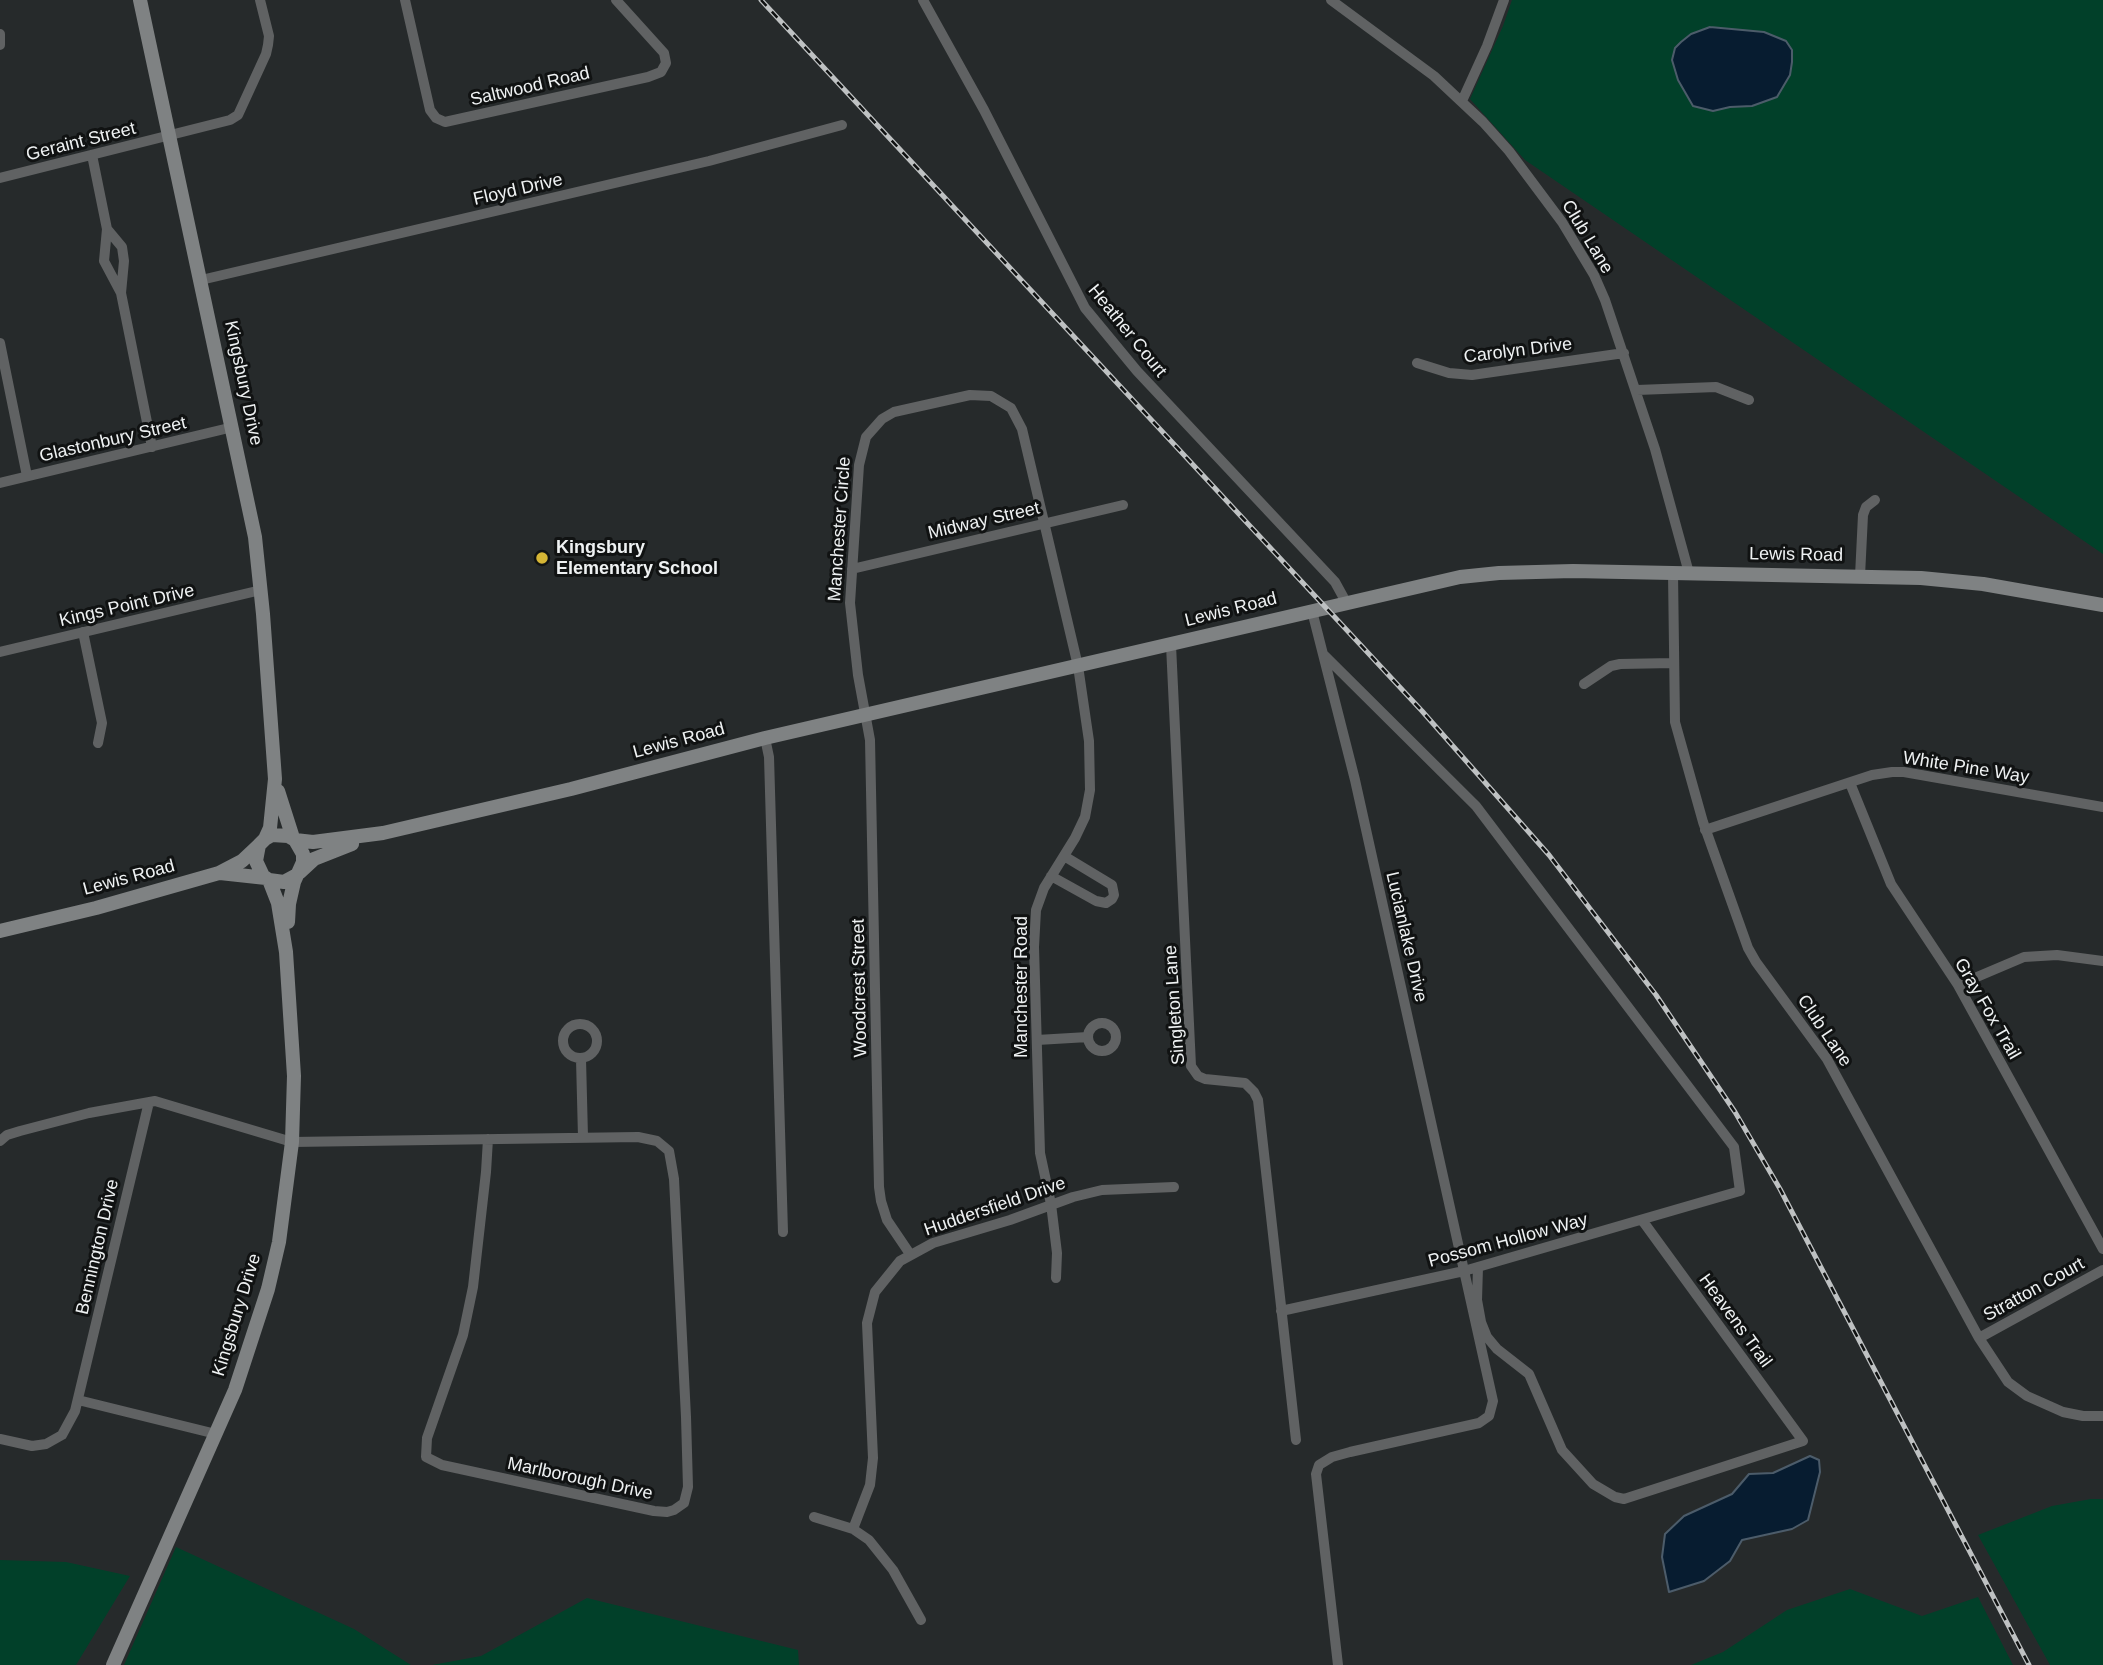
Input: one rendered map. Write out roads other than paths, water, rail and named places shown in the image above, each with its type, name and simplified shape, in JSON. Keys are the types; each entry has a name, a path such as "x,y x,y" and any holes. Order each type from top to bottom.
{"street":[{"name":"Kingsbury Drive","path":"113,1665 235,1390 268,1289 279,1242 292,1142 294,1053 286,952 278,903 268,879 258,869 256,861 270,828 275,779 261,590 249,502 140,0"},
{"name":"Geraint Street","path":"0,178 230,121 238,115 266,54 269,36 260,0"},
{"name":"Saltwood Road","path":"405,0 430,110 436,118 445,122 661,72 666,63 664,52 616,0"},
{"name":"Heather Court","path":"923,0 984,110 1084,308 1137,370 1335,582 1346,602"},
{"name":"Club Lane","path":"1331,0 1434,76 1462,101 1510,151 1562,222 1594,275 1624,353 1689,573"},
{"path":"1462,101 1504,0"},
{"path":"0,34 0,46"},
{"name":"Floyd Drive","path":"201,280 709,161 842,125"},
{"path":"92,155 107,229 104,261 121,293 152,447"},
{"path":"107,229 123,254 121,293"},
{"path":"0,344 27,477"},
{"name":"Carolyn Drive","path":"1417,363 1449,373 1472,374 1624,353"},
{"path":"1637,390 1716,387 1749,400"},
{"name":"Manchester Circle","path":"866,714 851,624 852,569 862,448 873,428 894,412 970,395 991,396 1011,408 1021,429 1077,666"},
{"name":"Glastonbury Street","path":"0,483 233,427"},
{"path":"1860,576 1863,515 1866,507 1875,500"},
{"name":"Midway Street","path":"852,569 1123,505"},
{"name":"Lewis Road","path":"294,839 313,842 383,833 571,789 765,738 1460,577 1573,571 1921,578 1983,584 2103,605"},
{"name":"Club Lane","path":"1673,573 1675,722 1705,830 1748,948 1828,1059 1979,1338 2008,1382 2027,1396 2063,1412 2103,1416"},
{"name":"Kings Point Drive","path":"0,652 261,590"},
{"name":"Lucianlake Drive","path":"1312,611 1355,780 1493,1401 1489,1416 1479,1423 1350,1452 1332,1457 1319,1465 1317,1474 1338,1665"},
{"path":"83,632 102,723 98,743"},
{"name":"Singleton Lane","path":"1171,645 1191,1066 1198,1076 1205,1079 1245,1083 1258,1100 1296,1440"},
{"name":"Possom Hollow Way","path":"1281,1311 1464,1272 1741,1191 1734,1147 1476,806 1324,654"},
{"path":"1584,684 1611,666 1673,663"},
{"name":"Manchester Road","path":"1055,1278 1057,1253 1051,1204 1040,1153 1034,947 1036,910 1051,876 1081,827 1090,790 1089,741 1077,666"},
{"name":"Woodcrest Street","path":"866,714 870,740 879,1187 887,1220 909,1254"},
{"path":"765,738 769,771 783,1232"},
{"name":"White Pine Way","path":"1705,830 1883,773 1904,772 2103,807"},
{"name":"Kingsbury Drive","path":"275,779 294,839 303,854 303,862 289,904 286,952"},
{"name":"Gray Fox Trail","path":"1850,783 1891,884 1958,985 2103,1249"},
{"name":"Lewis Road","path":"298,874 314,859 324,854 383,833"},
{"path":"262,842 280,834 294,839"},
{"name":"Lewis Road","path":"0,931 96,908 219,873 242,860 262,842"},
{"path":"1051,876 1101,903 1112,899 1112,885 1064,856"},
{"path":"219,873 284,882 298,874"},
{"path":"1958,985 2024,957 2057,955 2103,961"},
{"path":"1037,1040 1088,1037"},
{"path":"581,1059 583,1137"},
{"path":"0,1142 7,1135 89,1112 149,1102"},
{"name":"Marlborough Drive","path":"149,1102 168,1104 292,1142 583,1137 649,1139 662,1144 671,1156 676,1219 688,1487 684,1503 667,1512 442,1465 426,1457 427,1437 463,1335 472,1287 488,1139"},
{"name":"Bennington Drive","path":"0,1439 32,1446 46,1444 67,1429 78,1400 149,1102"},
{"name":"Huddersfield Drive","path":"853,1529 870,1485 873,1458 867,1323 871,1300 881,1283 909,1254 933,1243 1010,1220 1051,1204 1102,1190 1174,1187"},
{"name":"Heavens Trail","path":"1478,1267 1477,1300 1487,1337 1497,1349 1529,1374 1562,1450 1593,1484 1615,1497 1623,1499 1803,1441 1642,1220"},
{"name":"Stratton Court","path":"1979,1338 2103,1270"},
{"path":"78,1400 216,1434"},
{"path":"814,1517 853,1529 880,1551 921,1620"}],"water":[{"path":"1710,27 1764,32 1786,41 1792,50 1790,75 1777,97 1752,106 1713,111 1693,106 1678,80 1672,60 1675,48 1681,42 1691,34"},
{"path":"1810,1456 1819,1460 1820,1472 1808,1520 1792,1529 1742,1540 1730,1561 1704,1581 1669,1592 1662,1557 1665,1534 1684,1516 1732,1494 1749,1474 1773,1473"}],"railway":[{"path":"761,0 1422,711 1549,855 1656,995 1735,1112 1780,1189 2029,1665"}],"place":[{"name":"Kingsbury Elementary School","path":"542,558"}]}
